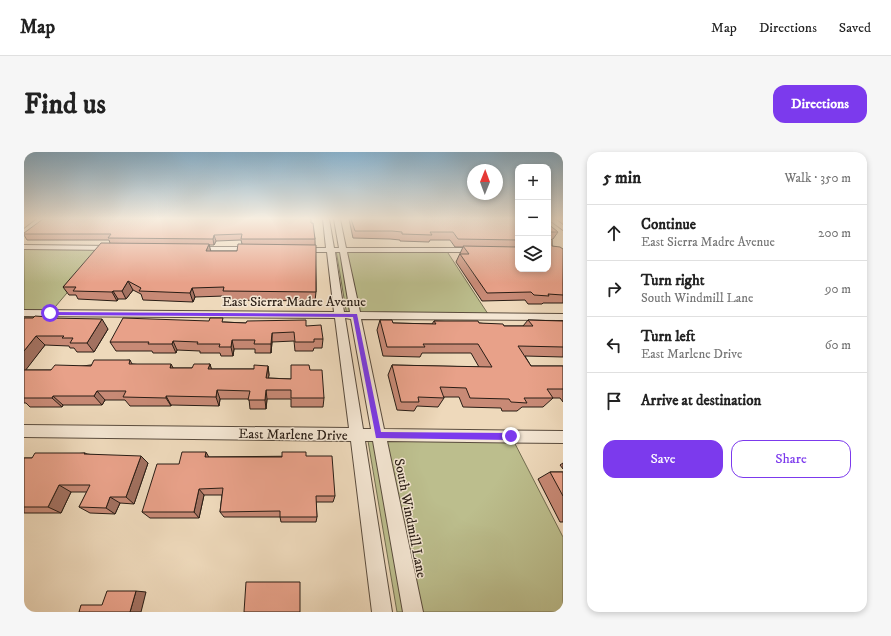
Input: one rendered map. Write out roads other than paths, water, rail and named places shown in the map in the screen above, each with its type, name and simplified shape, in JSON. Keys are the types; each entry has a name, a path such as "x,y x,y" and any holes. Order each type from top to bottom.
{"street":[{"name":"South Windmill Lane","path":"333,240 355,316 413,612"},
{"name":"South Windmill Lane","path":"336,240 340,315 382,612"},
{"path":"24,247 121,248"},
{"path":"183,249 260,249"},
{"path":"291,250 486,250"},
{"name":"East Sierra Madre Avenue","path":"24,313 563,317"},
{"name":"East Marlene Drive","path":"24,431 563,437"}]}
